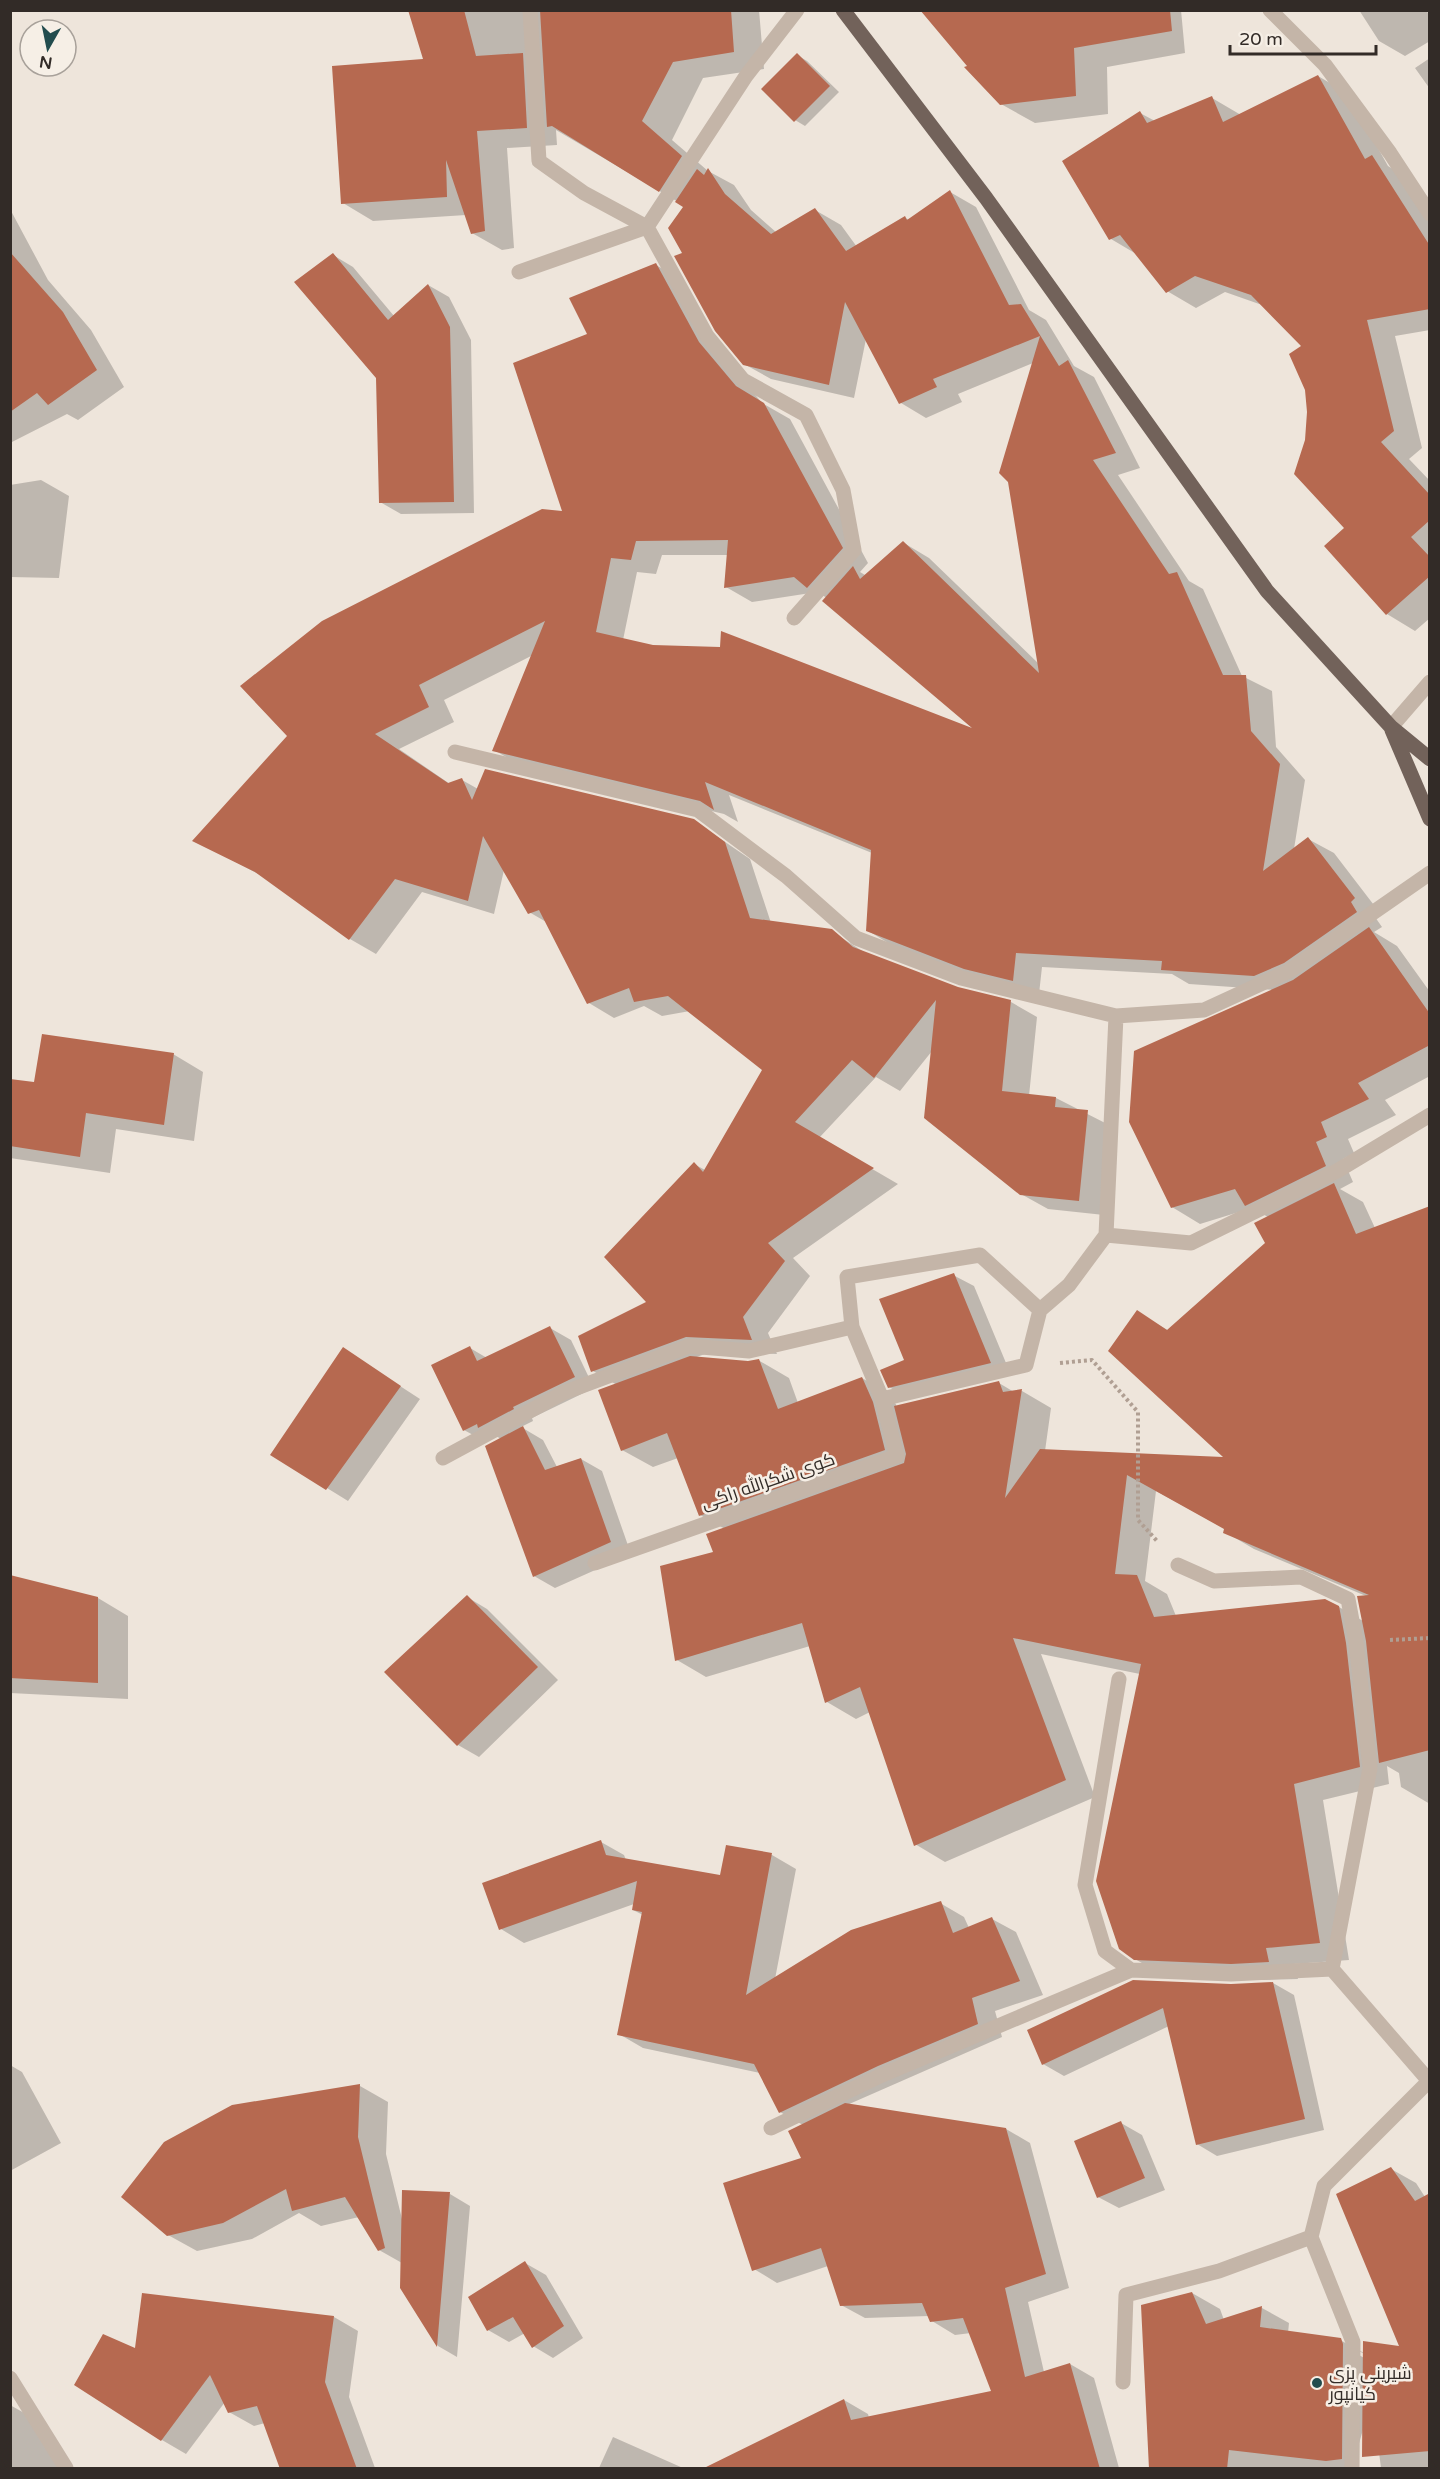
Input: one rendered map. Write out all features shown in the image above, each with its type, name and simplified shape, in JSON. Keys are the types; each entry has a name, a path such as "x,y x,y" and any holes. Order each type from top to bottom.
{"main road":[{"path":"843,10 986,198 1267,591 1391,727 1430,759"},
{"path":"1391,727 1430,819"}],"street":[{"path":"530,10 539,160 584,193 647,227 707,336 743,380 806,415 843,490 854,550 794,618"},
{"path":"519,272 647,227 746,76 797,10"},
{"path":"1270,10 1325,65 1390,153 1430,214"},
{"path":"1391,727 1430,682"},
{"path":"455,752 698,810 786,876 856,938 961,978 1116,1016 1204,1010 1279,976 1430,873"},
{"path":"1040,1310 980,1255 847,1277 852,1327 882,1399 1026,1365 1040,1310 1069,1285 1106,1235 1116,1016"},
{"path":"1106,1235 1191,1243 1337,1171 1430,1115"},
{"path":"443,1458 563,1393 689,1346 749,1351 852,1327"},
{"name":"کوی شکرالله راکی","path":"595,1563 897,1456 882,1399"},
{"path":"1178,1565 1214,1581 1301,1577 1348,1599 1356,1642 1370,1768 1332,1969"},
{"path":"1119,1679 1085,1885 1105,1951 1131,1970"},
{"path":"771,2128 882,2075 1131,1970 1231,1974 1332,1969"},
{"path":"1332,1969 1429,2081 1324,2186 1311,2237 1353,2342 1352,2469"},
{"path":"1123,2382 1126,2295 1219,2271 1311,2237"},
{"path":"10,2378 66,2469"}],"path":[{"path":"1026,1365 1092,1360 1138,1412 1138,1520 1178,1565"},
{"path":"1356,1642 1430,1638"}],"building":[{"path":"408,10 464,10 476,56 523,53 527,128 477,131 485,231 471,234 446,160 447,197 341,204 332,66 423,59"},
{"path":"540,10 731,10 734,52 673,62 642,121 682,156 659,192 552,126 547,127"},
{"path":"920,10 1170,10 1172,31 1074,48 1076,96 1000,105 964,67 967,66"},
{"path":"797,53 830,86 794,122 761,89"},
{"path":"1318,75 1365,159 1372,155 1430,246 1430,309 1367,320 1394,431 1381,442 1430,495 1430,520 1411,537 1430,557 1430,576 1386,615 1324,546 1344,528 1294,474 1305,440 1307,412 1305,390 1289,354 1301,346 1251,295 1195,276 1166,293 1120,235 1109,240 1062,161 1140,111 1147,123 1212,96 1223,122"},
{"path":"708,168 725,194 771,234 815,208 846,251 905,216 907,220 950,190 1009,305 1021,304 1059,366 1068,360 1116,453 1093,460 1169,574 1177,572 1223,675 1246,675 1251,731 1280,764 1263,871 1308,837 1355,898 1351,902 1357,912 1284,963 1254,976 1161,970 1162,961 1016,953 1013,981 964,969 866,931 871,850 705,782 714,810 700,801 492,751 545,621 419,685 429,707 375,734 448,783 462,778 472,800 485,769 694,819 725,842 750,918 832,929 853,947 958,987 1011,1000 1002,1091 1056,1097 1055,1107 1088,1110 1079,1201 1020,1195 924,1118 936,1000 874,1078 852,1060 795,1122 874,1168 768,1243 785,1261 743,1317 752,1340 686,1337 591,1372 578,1336 646,1302 604,1257 694,1162 703,1172 762,1070 668,996 634,1002 629,988 587,1004 539,910 528,914 483,836 468,901 395,879 349,940 255,872 192,841 287,736 240,686 322,621 542,509 562,511 513,363 587,334 569,298 656,263 699,342 736,386 764,403 843,548 807,588 794,577 724,588 728,540 636,541 631,560 611,558 596,632 653,645 720,647 721,631 972,728 822,601 853,566 860,579 903,541 1039,673 1008,482 999,473 1040,336 933,379 937,387 899,404 845,302 829,385 743,365 715,331 674,256 682,253 668,228 683,207 675,202 697,169 704,175"},
{"path":"10,252 63,312 97,370 48,405 37,393 10,412"},
{"path":"333,253 388,320 428,284 450,327 454,502 379,503 376,378 294,282"},
{"path":"1369,927 1430,1014 1430,1045 1358,1083 1369,1099 1321,1122 1327,1137 1316,1142 1326,1166 1245,1206 1235,1189 1171,1208 1129,1122 1134,1051 1293,980"},
{"path":"42,1034 174,1053 164,1125 86,1113 80,1157 10,1146 10,1079 34,1082"},
{"path":"1334,1183 1356,1234 1430,1206 1430,1750 1379,1763 1366,1641 1357,1596 1369,1595 1223,1533 1224,1529 1127,1475 1115,1574 1137,1575 1154,1617 1325,1599 1339,1606 1346,1643 1360,1767 1294,1784 1320,1943 1266,1948 1269,1962 1231,1964 1134,1960 1119,1949 1096,1881 1141,1664 1013,1638 1066,1780 914,1846 860,1687 825,1703 802,1623 675,1661 660,1566 713,1552 706,1534 904,1463 906,1454 894,1406 999,1381 1003,1392 1022,1389 1005,1498 1040,1449 1223,1457 1108,1351 1137,1310 1167,1330 1265,1243 1254,1223"},
{"path":"954,1273 991,1363 888,1388 880,1370 904,1360 879,1299"},
{"path":"550,1326 575,1377 513,1407 514,1409 478,1428 477,1424 463,1431 431,1365 470,1346 477,1361"},
{"path":"343,1347 401,1386 326,1490 270,1455"},
{"path":"690,1356 748,1361 759,1359 778,1409 862,1377 873,1402 885,1450 699,1516 667,1433 621,1451 598,1390"},
{"path":"523,1426 545,1470 581,1458 611,1542 533,1577 485,1446"},
{"path":"10,1575 98,1597 98,1683 10,1678"},
{"path":"467,1595 538,1667 457,1746 384,1672"},
{"path":"601,1840 606,1855 720,1875 726,1845 772,1853 746,1995 851,1930 941,1901 953,1933 992,1917 1020,1981 972,1998 978,2024 878,2066 779,2113 754,2064 617,2035 642,1912 632,1910 637,1881 499,1930 482,1883"},
{"path":"1133,1980 1231,1984 1273,1982 1305,2119 1196,2145 1163,2008 1042,2065 1027,2030"},
{"path":"360,2084 358,2137 385,2248 378,2251 345,2197 292,2211 286,2189 223,2223 167,2236 121,2197 164,2142 232,2105"},
{"path":"845,2103 1006,2128 1046,2274 1005,2288 1025,2377 1070,2363 1100,2469 702,2469 844,2399 851,2420 991,2391 963,2318 930,2322 922,2303 840,2306 821,2248 752,2271 723,2183 801,2158 788,2131"},
{"path":"1121,2121 1145,2178 1097,2198 1074,2141"},
{"path":"1391,2167 1415,2201 1430,2193 1430,2451 1362,2457 1363,2341 1399,2346 1336,2194"},
{"path":"402,2190 450,2192 437,2347 400,2288"},
{"path":"525,2261 564,2326 532,2348 513,2317 487,2331 468,2297"},
{"path":"1192,2292 1206,2324 1262,2306 1260,2327 1341,2338 1343,2344 1342,2459 1326,2461 1229,2450 1227,2469 1149,2469 1141,2305"},
{"path":"142,2293 334,2316 325,2382 357,2469 280,2469 257,2406 228,2413 210,2375 161,2441 74,2385 103,2334 135,2348"}],"place":[{"name":"شیرینی پزی کیانپور","path":"1317,2383"}]}
